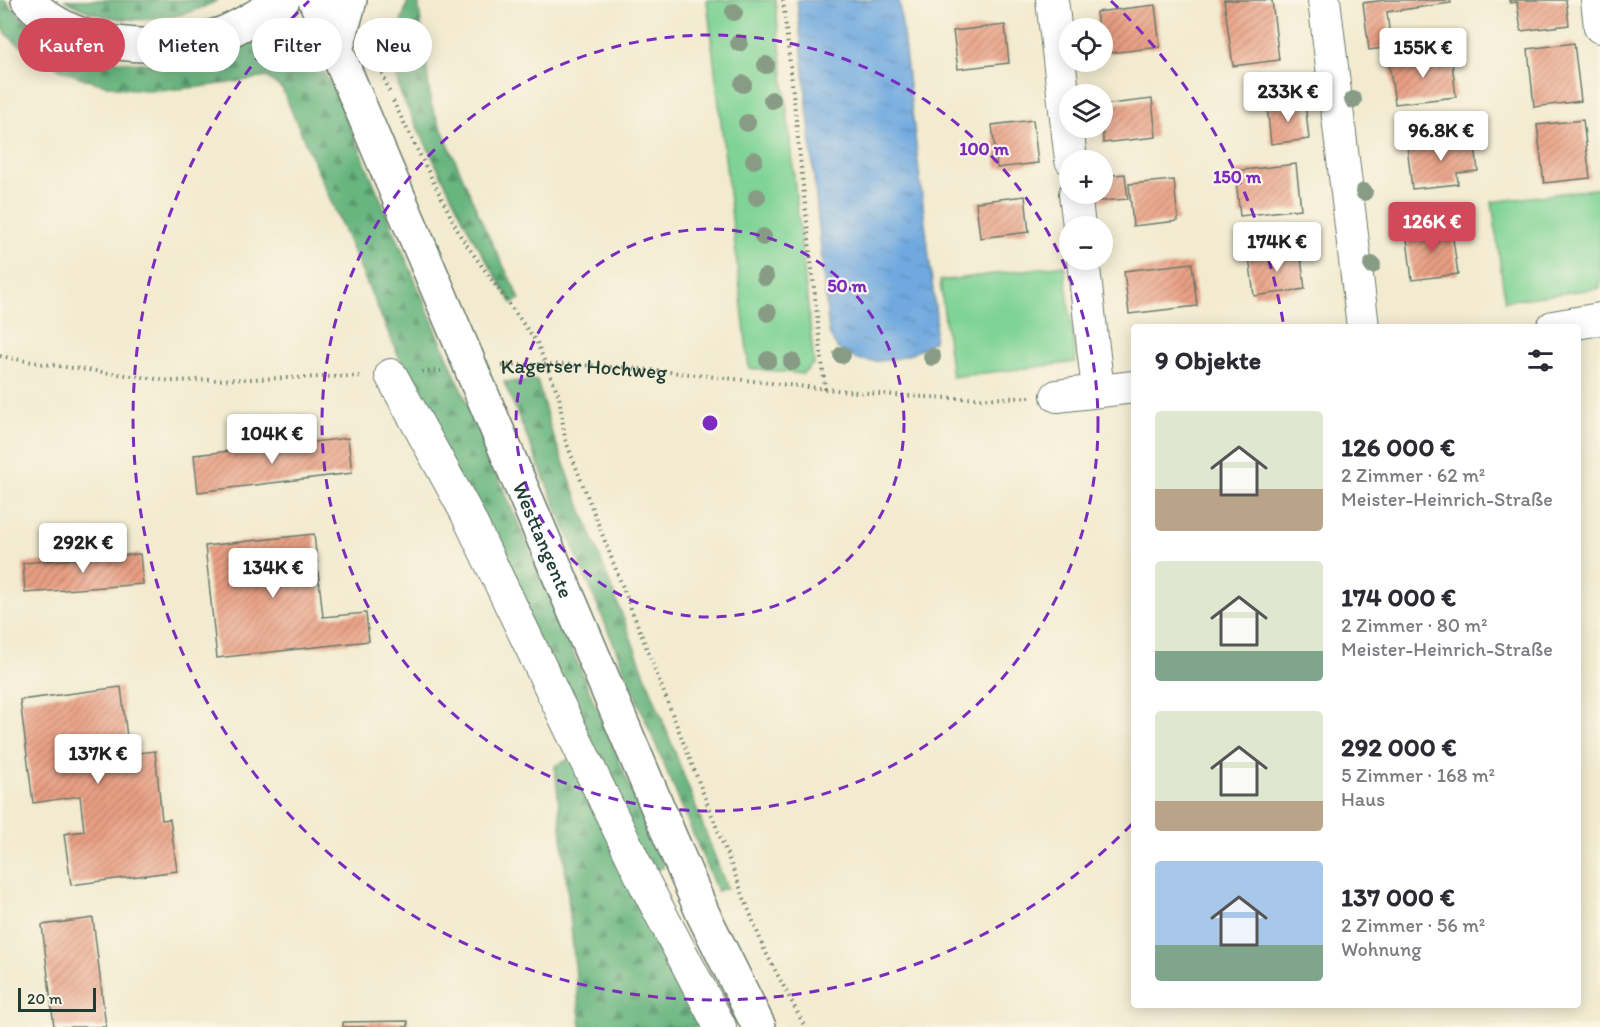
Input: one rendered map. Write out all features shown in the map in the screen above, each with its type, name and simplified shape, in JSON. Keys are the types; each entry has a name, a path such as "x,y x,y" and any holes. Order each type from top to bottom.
{"main road":[{"path":"28,0 35,8 72,29 99,40 140,45 181,44 220,34 283,0"},
{"name":"Westtangente","path":"315,0 323,18"},
{"path":"342,41 362,9"},
{"name":"Westtangente","path":"342,64 474,369 703,914 759,1027"}],"street":[{"path":"1052,0 1070,150"},
{"path":"1324,0 1363,324"},
{"path":"1597,0 1600,27"},
{"path":"1084,270 1098,391"},
{"path":"1571,324 1600,319"},
{"path":"392,375 465,510 645,884 720,1027"},
{"path":"1057,396 1131,387"}],"path":[{"path":"783,0 825,389"},
{"path":"362,9 396,108 461,237 537,343 546,363 560,396 566,439 734,874 764,949 806,1027"},
{"name":"Kagerser Hochweg","path":"0,356 171,381 392,375 546,363 604,364 825,389 982,400 1057,396"}],"green space":[{"path":"0,0 5,0 23,18 18,18 18,43 6,33 1,21"},
{"path":"65,0 218,0 181,14 137,20 116,18 83,9"},
{"path":"408,0 418,0 420,18 402,18"},
{"path":"707,0 775,0 814,363 803,374 749,368"},
{"path":"252,41 252,72 323,72 333,87 664,867 646,874 424,414 282,89 267,77 205,86 147,90 90,81 66,72 125,72 125,61 137,63 137,72 240,72 240,44"},
{"path":"395,72 427,72 431,104 485,229 520,299 512,303 473,238 401,95"},
{"path":"1600,188 1600,288 1505,301 1492,202"},
{"path":"1059,266 1059,270 1065,270 1076,362 952,377 940,281"},
{"path":"537,380 551,430 727,888 717,891 504,382"},
{"path":"574,757 709,1027 581,1027 555,766"}],"water":[{"path":"797,0 899,0 936,316 934,341 901,357 875,361 850,356 839,350 829,333"}],"building":[{"path":"1224,0 1272,0 1279,60 1233,66"},
{"path":"1385,0 1450,0 1451,3 1387,12 1391,47 1369,50 1363,3"},
{"path":"1509,0 1566,0 1569,25 1521,31 1517,2 1510,3"},
{"path":"1155,5 1160,47 1113,53 1113,18 1097,18 1096,12"},
{"path":"1005,25 1009,63 958,69 953,31"},
{"path":"1574,43 1581,101 1534,107 1528,49"},
{"path":"1451,54 1456,97 1395,104 1389,62"},
{"path":"1152,99 1156,137 1103,143 1103,138 1113,138 1113,104"},
{"path":"1305,102 1309,139 1271,144 1267,106"},
{"path":"1033,120 1038,163 997,168 992,125"},
{"path":"1583,120 1590,178 1544,183 1537,125"},
{"path":"1474,137 1478,171 1457,173 1458,184 1412,189 1407,145"},
{"path":"1296,164 1301,209 1240,216 1235,171"},
{"path":"1125,174 1128,199 1113,200 1113,175"},
{"path":"1174,180 1178,221 1133,226 1129,184"},
{"path":"1025,196 1029,232 980,238 976,202"},
{"path":"1451,225 1458,274 1412,280 1406,231"},
{"path":"1300,250 1305,289 1254,296 1249,257"},
{"path":"1192,263 1197,306 1129,314 1124,271"},
{"path":"348,438 352,473 198,492 194,455"},
{"path":"314,534 323,617 366,613 369,641 217,658 205,546"},
{"path":"140,554 143,584 25,593 23,563"},
{"path":"121,687 129,754 155,751 162,820 170,819 177,871 71,885 64,834 84,831 80,796 33,803 20,700"},
{"path":"93,918 106,1027 54,1027 42,925"},
{"path":"408,1021 408,1027 343,1027 343,1022"}]}
